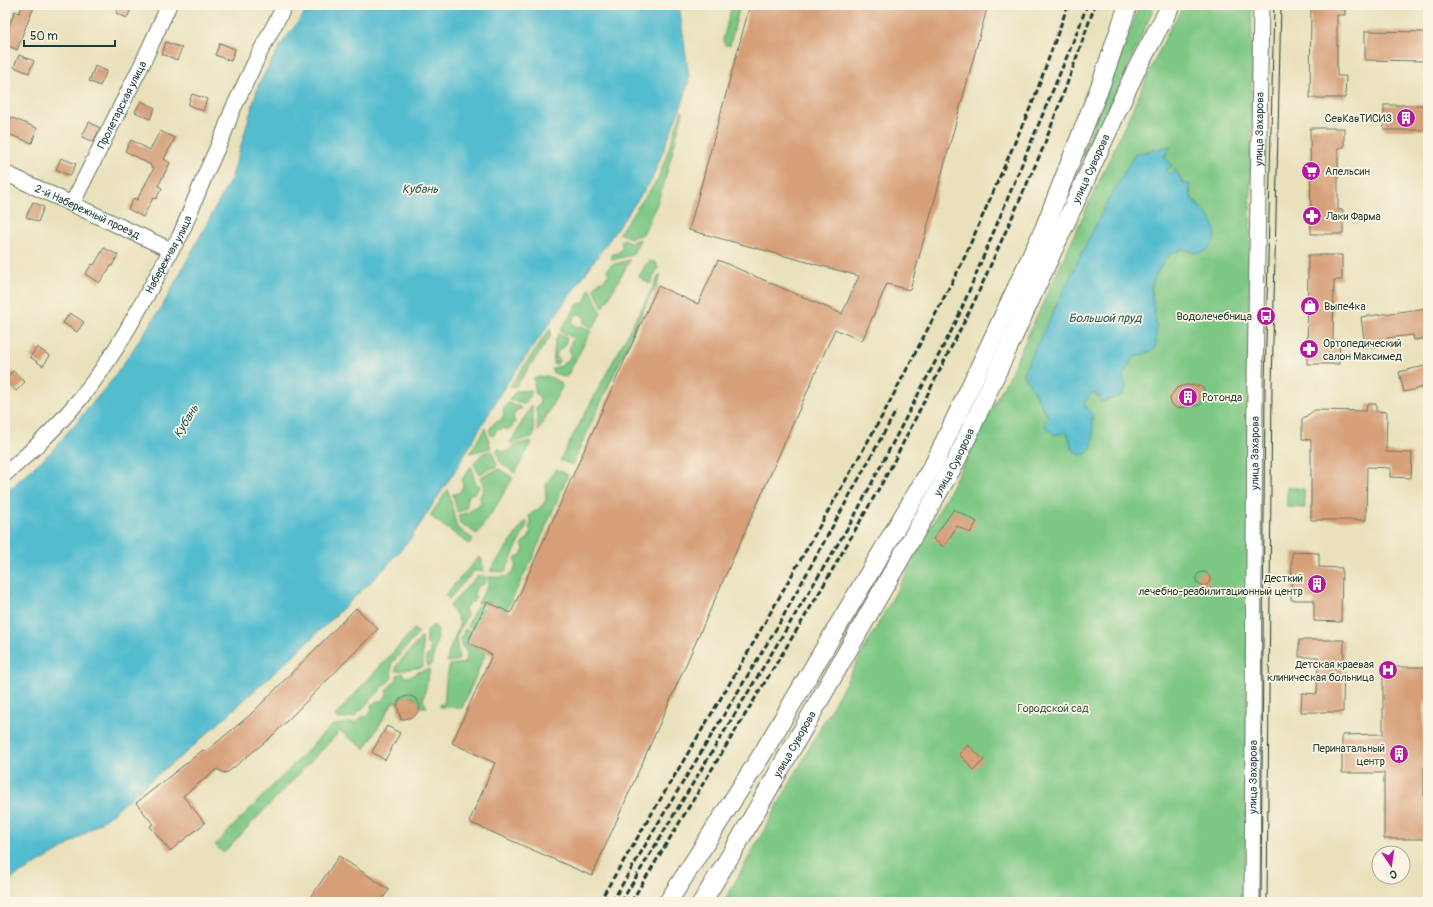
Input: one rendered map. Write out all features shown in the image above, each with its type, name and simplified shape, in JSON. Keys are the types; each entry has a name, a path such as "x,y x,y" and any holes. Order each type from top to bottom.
{"main road":[{"name":"улица Суворова","path":"668,902 761,756 935,462 1044,229 1101,84 1128,5"},
{"name":"улица Суворова","path":"706,897 956,461 1136,70 1171,5"},
{"name":"улица Суворова","path":"680,902 715,842 761,756"}],"street":[{"name":"Пролетарская улица","path":"72,204 143,62 169,5"},
{"name":"Набережная улица","path":"5,474 32,451 64,417 90,386 121,340 170,250 180,236 232,111 260,52 285,5"},
{"name":"улица Захарова","path":"1252,902 1255,384 1261,5"},
{"name":"2-й Набережный проезд","path":"5,173 170,250"}],"green space":[{"path":"732,5 740,5 730,45 725,45 723,39"},
{"path":"1140,5 1155,5 1125,74 1086,157 1082,155"},
{"name":"Городской сад","path":"1184,5 1252,5 1245,902 724,902 906,574 1010,374 1168,32","holes":["1171,146 1164,161 1166,172 1169,175 1179,175 1184,185 1189,184 1192,199 1206,213 1194,253 1183,249 1173,252 1164,261 1156,274 1151,287 1156,327 1154,349 1133,358 1123,375 1126,389 1121,394 1101,402 1100,397 1093,393 1085,400 1072,447 1067,432 1045,421 1049,418 1023,373"]},
{"path":"682,111 683,112 664,183 658,201 643,234 630,238 619,233 658,179"},
{"path":"623,239 630,242 640,239 632,255 612,260 611,257 613,254 618,253 623,247 621,242"},
{"path":"630,260 603,308 594,288 609,274 607,270 611,265"},
{"path":"651,261 656,263 658,268 650,284 639,277 646,264"},
{"path":"660,274 660,278 653,293 652,292 572,465 560,460"},
{"path":"588,290 591,290 601,313 593,328 583,322 586,318 578,313 571,322 579,328 581,325 591,331 567,376 564,377 552,372 553,368 562,366 564,362 568,361 571,354 569,350 573,338 560,331 578,304 584,303 588,296"},
{"path":"550,329 550,337 516,386 510,386"},
{"path":"558,334 567,338 564,347 559,349 556,356 559,361 557,364 553,364 555,342"},
{"path":"548,376 561,383 562,387 538,431 536,407 540,404 539,396 535,393 534,378"},
{"path":"531,390 531,394 524,405 520,402 509,400 516,391"},
{"path":"508,403 522,409 517,410 513,417 515,422 511,428 507,430 504,428 496,430 494,435 491,436 489,430 495,422 500,421 504,414 503,410"},
{"path":"532,405 534,433 532,437 510,443"},
{"path":"485,428 491,448 470,453"},
{"path":"530,441 532,442 515,473 500,462 496,450 499,449 504,452 511,450 514,445"},
{"path":"492,451 497,466 479,474 474,463 483,453"},
{"path":"471,466 475,483 480,486 475,493 470,494 466,500 467,506 464,510 457,512 453,494 459,493 463,486 462,480"},
{"path":"499,469 513,478 477,534 460,523 458,515 469,512 472,508 477,508 481,502 480,496 484,489 480,477"},
{"path":"556,469 568,475 533,557 490,643 462,708 440,707 440,704 444,704 446,681 450,665 464,663 467,656 466,649 462,647 461,638 465,629 471,632 466,643 478,650 488,631 475,625 473,629 467,626 477,606 483,609 481,614 493,619 499,607 487,601 485,606 478,603 489,584 488,577 507,577 513,572 516,565 515,559 521,555 524,549 522,544 528,539 531,532 529,527 531,524 529,515 544,503 546,498 546,486"},
{"path":"1287,487 1304,489 1305,508 1287,507"},
{"path":"448,489 457,528 473,539 469,544 430,516"},
{"path":"525,521 527,521 527,524 505,572 490,571"},
{"path":"479,557 481,558 484,571 474,571 449,599 445,595"},
{"path":"477,576 485,576 486,580 484,584 478,586 474,593 475,598 473,602 469,603 465,609 467,615 456,637 459,660 447,662 449,651 460,624 456,614 449,607"},
{"path":"433,625 437,628 438,637 431,665 427,666 426,657 430,654 430,646 426,643 426,633"},
{"path":"414,629 419,633 391,664 392,678 354,717 338,719 335,716"},
{"path":"422,637 423,667 396,671 396,666"},
{"path":"430,669 423,700 427,707 420,707 417,699 410,696 403,697 397,703 393,702 365,749 340,731 223,853 215,845 332,725 357,722 361,717 366,717 372,711 371,706 376,701 381,701 387,695 386,690 397,679 397,675 402,673 406,677 414,675 417,672"}],"water":[{"name":"Кубань","path":"311,5 679,5 689,78 684,99 651,181 503,389 458,466 411,538 382,571 296,653 189,750 148,782 108,817 61,850 5,882 5,493 51,452 113,379 163,305 232,177 258,86 280,46"},
{"name":"Большой пруд","path":"1171,146 1164,157 1172,165 1165,171 1169,175 1176,170 1184,185 1189,184 1192,199 1205,212 1214,225 1214,239 1209,248 1203,252 1196,253 1183,249 1173,252 1164,261 1156,274 1151,287 1156,327 1156,343 1154,349 1150,352 1135,357 1132,360 1123,375 1126,389 1122,395 1101,402 1100,397 1093,393 1086,400 1084,405 1092,414 1092,447 1086,454 1078,455 1072,448 1067,432 1055,435 1046,428 1045,421 1049,418 1023,373 1105,206 1135,154"}],"building":[{"path":"23,5 35,5 17,50 5,44 5,36 15,11 19,13"},
{"path":"120,5 133,5 127,18 116,13"},
{"path":"750,5 988,5 910,290 887,284 862,341 835,329 592,876 469,822 495,763 452,743 492,655 468,642 487,602 511,613 658,286 698,304 718,260 842,314 859,276 689,230"},
{"path":"1311,5 1345,5 1345,15 1337,15 1337,76 1346,76 1345,98 1310,98"},
{"path":"1365,31 1428,32 1428,61 1365,60"},
{"path":"166,42 182,48 177,60 162,54"},
{"path":"220,43 235,49 231,61 215,55"},
{"path":"19,55 34,61 29,73 14,67"},
{"path":"95,66 107,71 100,86 89,81"},
{"path":"192,94 207,99 203,111 188,105"},
{"path":"141,101 155,108 150,119 135,112"},
{"name":"СевКавТИСИЗ","path":"1384,105 1428,105 1428,130 1384,130"},
{"path":"5,115 37,128 32,143 5,133"},
{"path":"89,122 100,128 93,142 82,137"},
{"path":"1310,128 1344,128 1344,147 1338,148 1338,210 1343,210 1343,234 1311,234"},
{"path":"160,131 175,138 164,159 170,163 158,186 162,188 156,199 153,198 143,217 128,209 134,198 137,200 154,168 125,151 131,140 150,150"},
{"path":"61,158 76,164 70,176 56,169"},
{"path":"33,202 44,207 38,222 26,217"},
{"path":"104,248 118,255 112,266 99,283 85,274 92,264 94,265"},
{"path":"1308,255 1342,255 1342,280 1334,280 1333,341 1340,341 1339,364 1307,364"},
{"path":"1428,308 1428,338 1414,340 1413,335 1387,338 1388,344 1365,347 1361,317"},
{"path":"70,313 84,322 77,332 63,323"},
{"path":"37,347 50,356 43,366 30,357"},
{"path":"1428,365 1428,386 1404,392 1399,372"},
{"path":"13,371 25,382 16,391 5,381 5,379"},
{"name":"Ротонда","path":"1185,385 1200,386 1204,389 1207,395 1200,405 1176,408 1171,403 1170,398 1173,393 1177,388"},
{"path":"1367,404 1376,404 1376,411 1387,412 1386,452 1412,453 1411,478 1390,477 1390,468 1367,467 1366,520 1311,520 1311,440 1302,439 1302,419 1315,410 1366,411"},
{"path":"954,509 977,522 970,533 957,526 944,547 933,539"},
{"name":"Десткий лечебно-реабилитационный центр","path":"1292,552 1319,553 1319,567 1342,568 1341,622 1314,621 1314,600 1291,600"},
{"path":"1200,572 1206,572 1210,576 1210,582 1206,586 1200,586 1196,582 1196,576"},
{"path":"356,608 378,629 270,738 228,772 224,773 217,769 183,796 205,823 170,851 150,826 153,824 136,803 203,750 205,752 250,715"},
{"path":"1299,640 1344,640 1343,712 1301,712 1302,693 1317,694 1318,657 1299,657"},
{"name":"Перинатальный центр","path":"1383,667 1428,667 1428,701 1424,701 1424,740 1428,740 1428,768 1424,768 1424,805 1428,805 1428,839 1384,839 1384,773 1342,773 1342,735 1383,734"},
{"path":"407,696 417,699 420,706 419,710 415,716 401,720 397,705 400,699"},
{"path":"387,726 400,733 385,760 372,752"},
{"path":"968,745 984,760 974,770 959,754"},
{"path":"339,856 389,890 380,902 307,902"}],"tram line":[{"path":"1261,902 1265,385 1274,5"},
{"path":"1267,902 1272,385 1281,5"}],"railway":[{"path":"599,902 743,661 885,411 961,265 1034,99 1068,5"},
{"path":"621,902 853,519 956,322 1078,30 1087,5"},
{"path":"631,902 818,595 890,469 975,300 1043,148 1095,5"},
{"path":"612,902 779,624 896,411"}],"place":[{"name":"СевКавТИСИЗ","path":"1406,118"},
{"name":"Апельсин","path":"1311,171"},
{"name":"Лаки Фарма","path":"1312,216"},
{"name":"Выпе4ка","path":"1310,306"},
{"name":"Водолечебница","path":"1266,316"},
{"name":"Ортопедический салон Максимед","path":"1309,349"},
{"name":"Ротонда","path":"1188,397"},
{"name":"Десткий лечебно-реабилитационный центр","path":"1317,584"},
{"name":"Детская краевая клиническая больница","path":"1388,670"},
{"name":"Перинатальный центр","path":"1399,754"}]}
